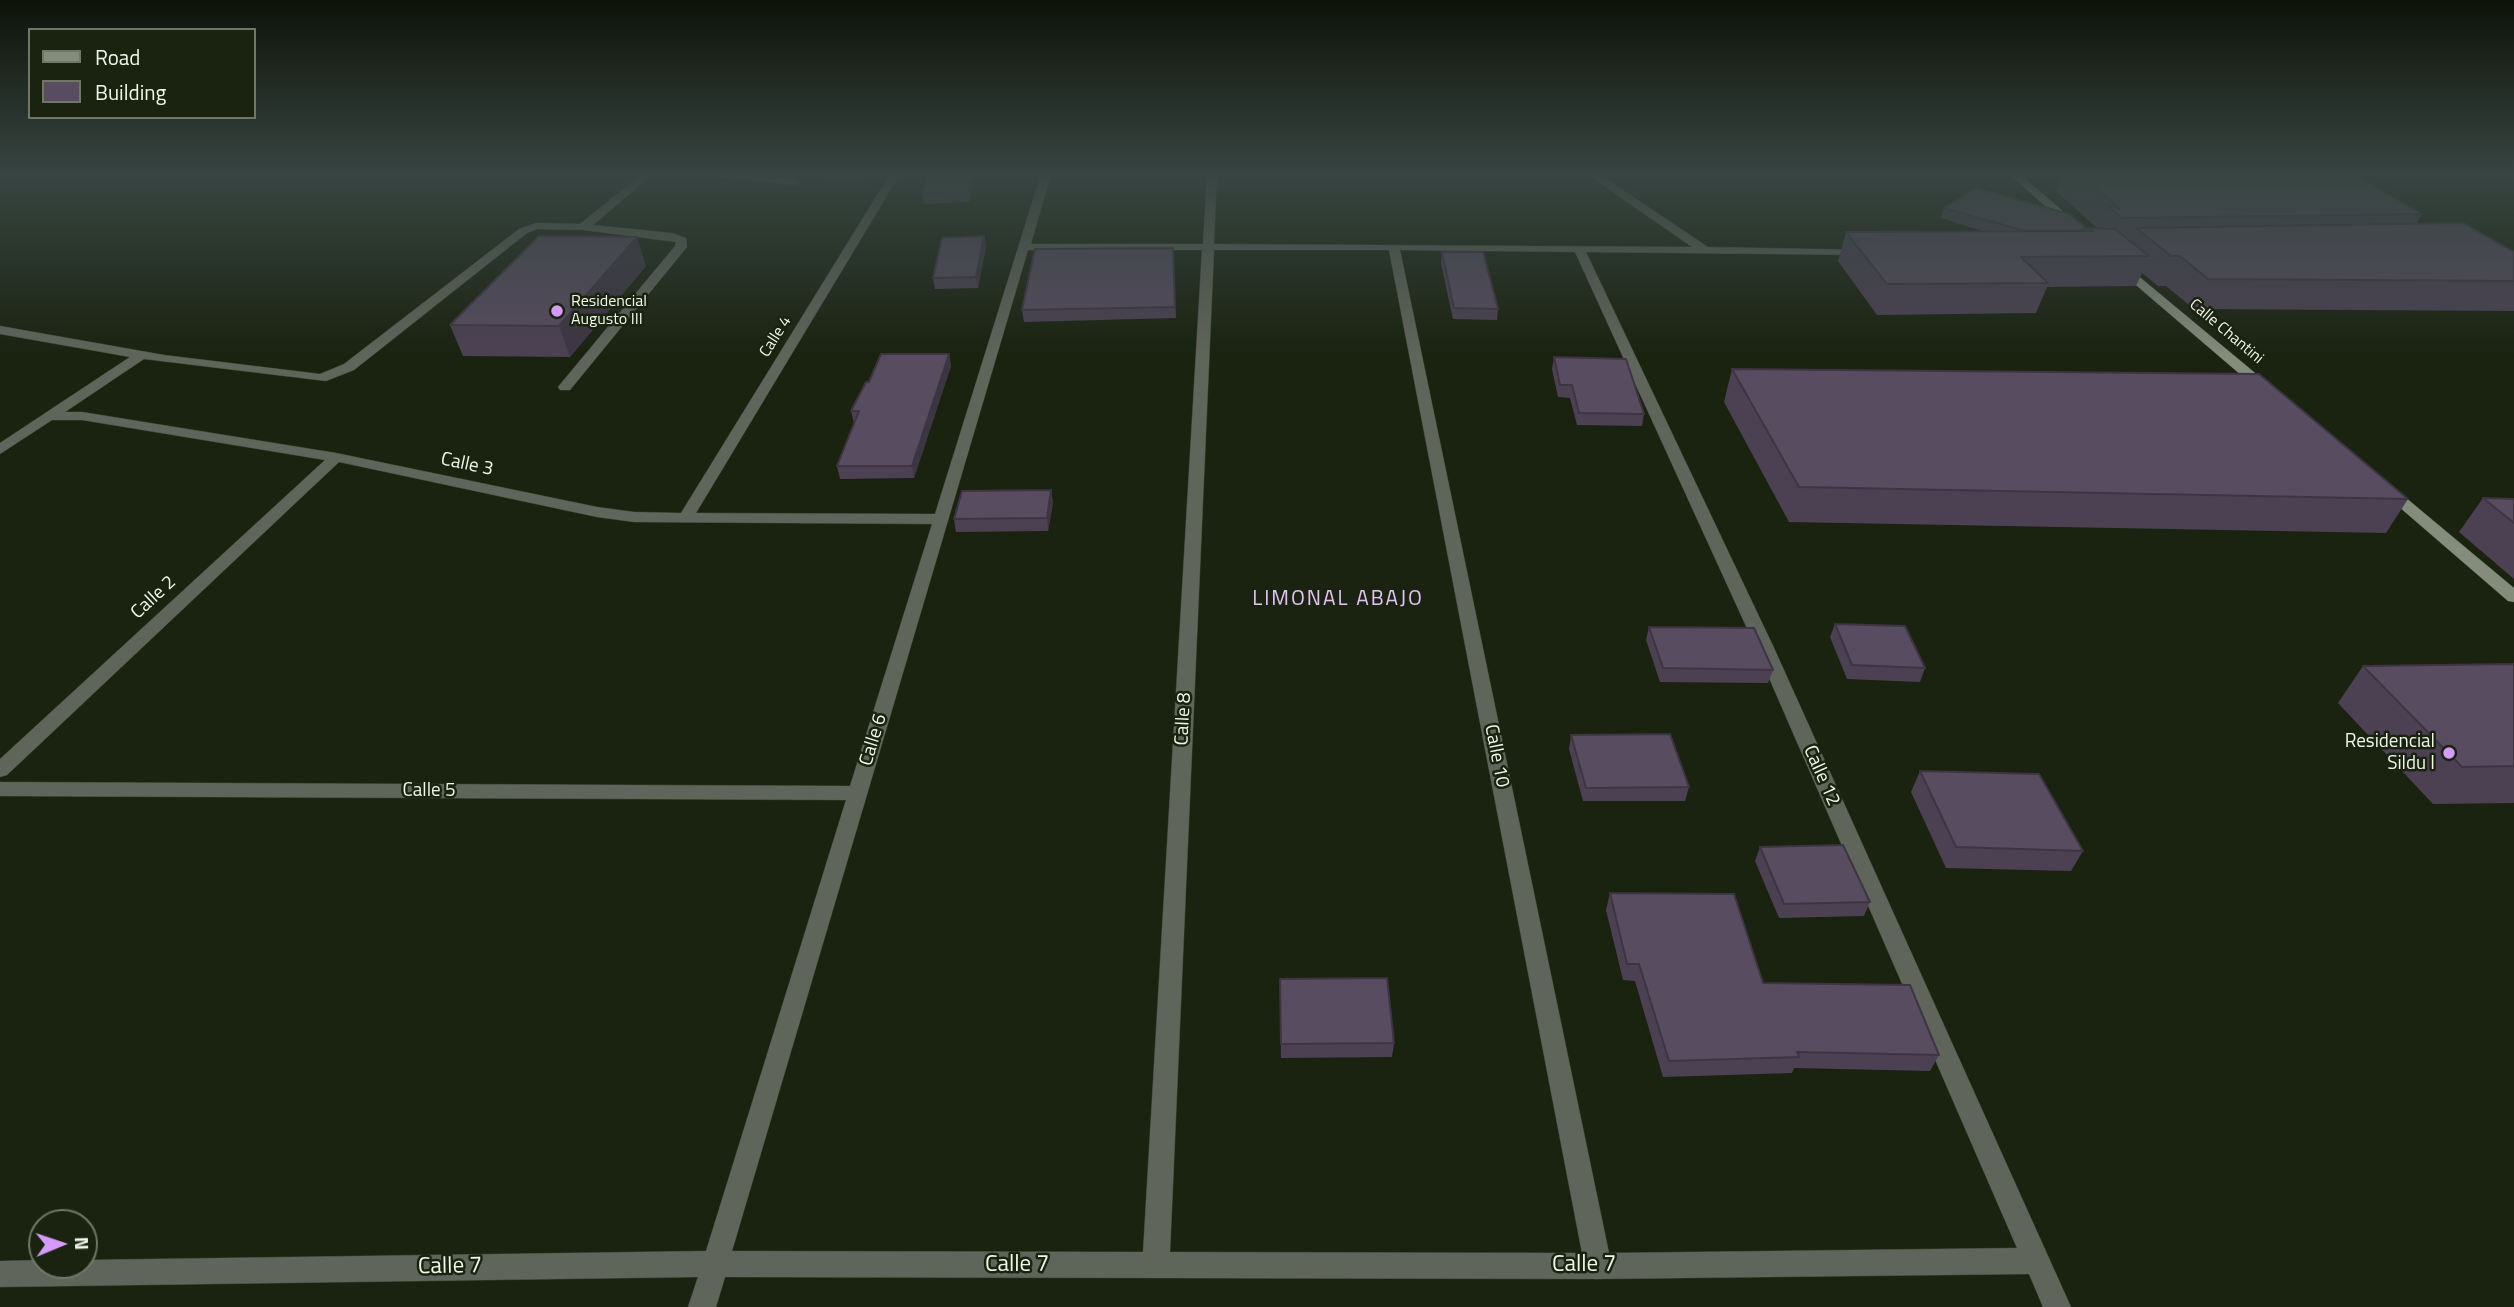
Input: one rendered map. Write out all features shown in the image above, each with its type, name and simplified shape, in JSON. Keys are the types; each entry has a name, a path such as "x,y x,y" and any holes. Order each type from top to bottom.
{"street":[{"path":"0,330 142,355 310,379 331,376 349,367 518,235"},
{"path":"565,387 683,243 673,236 663,235"},
{"name":"Calle 4","path":"685,518 858,235"},
{"name":"Calle 6","path":"702,1307 1027,235"},
{"name":"Calle 8","path":"1156,1265 1209,235"},
{"path":"1682,235 1706,251"},
{"path":"1023,247 1579,248 1871,252"},
{"name":"Calle 10","path":"1394,247 1598,1266"},
{"name":"Calle 12","path":"1579,248 1765,648 2057,1307"},
{"name":"Calle Chantini","path":"2104,253 2280,400"},
{"path":"0,450 142,355"},
{"name":"Calle 3","path":"49,416 82,416 336,457 597,512 634,517 940,519"},
{"name":"Calle 2","path":"0,770 336,457"},
{"path":"2379,482 2514,597"},
{"name":"Calle 5","path":"0,789 859,793"},
{"name":"Calle 7","path":"0,1274 715,1264 1598,1266 2035,1261"}],"building":[{"path":"1848,235 2123,235 2149,256 2021,257 2048,283 1887,284"},
{"path":"2145,235 2484,235 2514,252 2514,281 2208,279 2180,256 2171,256"},
{"path":"539,236 637,237 559,326 450,325"},
{"path":"984,236 976,277 933,278 942,238"},
{"path":"1173,248 1175,307 1022,310 1035,249"},
{"path":"1442,252 1483,252 1498,309 1454,308"},
{"path":"881,354 949,354 912,466 837,466 859,411 851,411 866,382 869,382"},
{"path":"1554,357 1626,359 1644,414 1579,413 1572,385 1560,385"},
{"path":"1732,369 2259,374 2408,499 1799,487"},
{"path":"1051,490 1047,518 954,519 962,491"},
{"path":"2483,498 2514,499 2514,523"},
{"path":"1835,624 1905,626 1925,668 1852,665"},
{"path":"1649,627 1754,628 1773,670 1663,668"},
{"path":"2514,664 2514,766 2462,767 2363,666"},
{"path":"1670,734 1689,787 1586,788 1571,735"},
{"path":"1920,771 2039,774 2083,851 1956,847"},
{"path":"1843,845 1870,902 1784,904 1760,847"},
{"path":"1610,893 1734,894 1763,983 1910,985 1939,1055 1797,1052 1799,1057 1669,1061 1639,964 1627,964"},
{"path":"1387,978 1394,1043 1281,1044 1280,979"}],"place":[{"name":"Residencial Augusto III","path":"557,311"},
{"name":"Residencial Sildu I","path":"2449,753"}],"district":[{"name":"LIMONAL ABAJO","path":"1338,600"}]}
